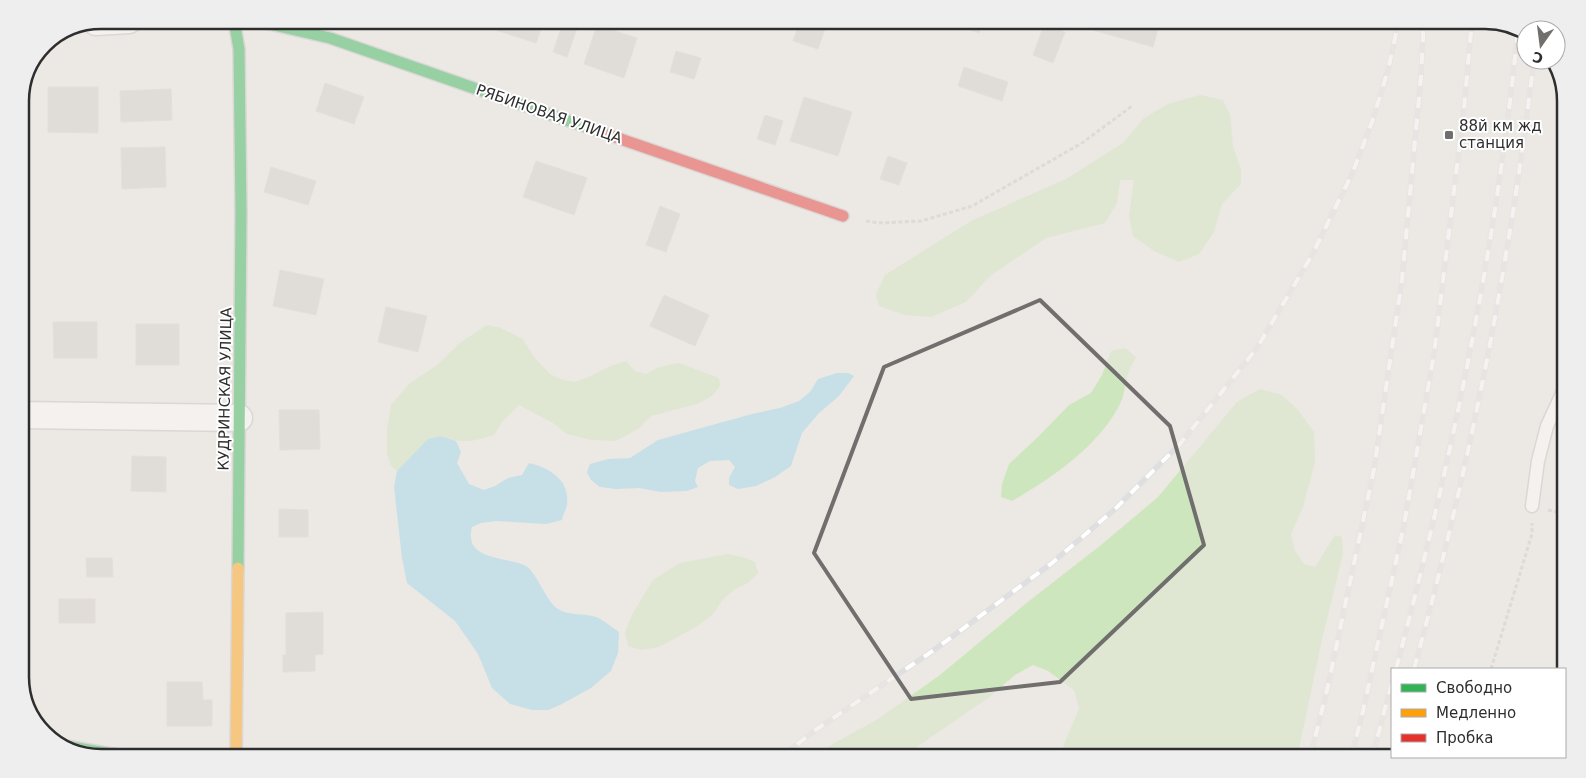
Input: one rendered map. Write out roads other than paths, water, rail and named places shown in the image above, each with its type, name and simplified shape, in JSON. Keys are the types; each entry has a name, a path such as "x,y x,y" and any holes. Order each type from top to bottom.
{"street":[{"name":"КУДРИНСКАЯ УЛИЦА","path":"236,29 239,49 241,207 236,749"},
{"name":"РЯБИНОВАЯ УЛИЦА","path":"292,29 330,38 843,216"},
{"path":"29,415 239,418"}],"lane":[{"path":"1532,506 1538,462 1547,426 1557,404"}],"water":[{"path":"837,373 848,373 854,376 839,396 819,413 802,433 791,466 775,477 756,486 738,489 729,485 729,478 735,467 729,460 710,461 698,468 695,481 698,487 687,491 661,492 639,488 616,489 600,487 591,480 587,472 590,464 608,459 630,458 658,440 780,408 799,401 810,392 818,379"},
{"path":"441,436 456,441 461,452 457,463 469,484 484,490 508,478 522,475 529,463 544,468 557,476 565,489 567,505 562,520 546,524 497,521 481,523 472,527 471,538 474,546 480,552 526,566 534,575 549,600 558,609 567,613 596,617 619,632 618,653 611,671 591,688 548,710 532,710 510,704 492,688 478,654 455,621 407,583 402,558 394,487 397,471 428,439"}],"railway":[{"path":"791,749 814,731 934,650 1052,563 1115,509 1180,444 1257,348 1312,255 1352,174 1372,122 1388,70 1397,29"},
{"path":"1312,749 1328,686 1374,469 1402,280 1421,76 1424,29"},
{"path":"1353,749 1404,525 1434,354 1464,109 1471,29"},
{"path":"1396,668 1436,511 1470,351 1498,190 1516,46"},
{"path":"1414,668 1454,512 1488,354 1515,201 1533,70"},
{"path":"1374,749 1391,686"}],"place":[{"name":"88й км жд станция","path":"1449,135"}]}
